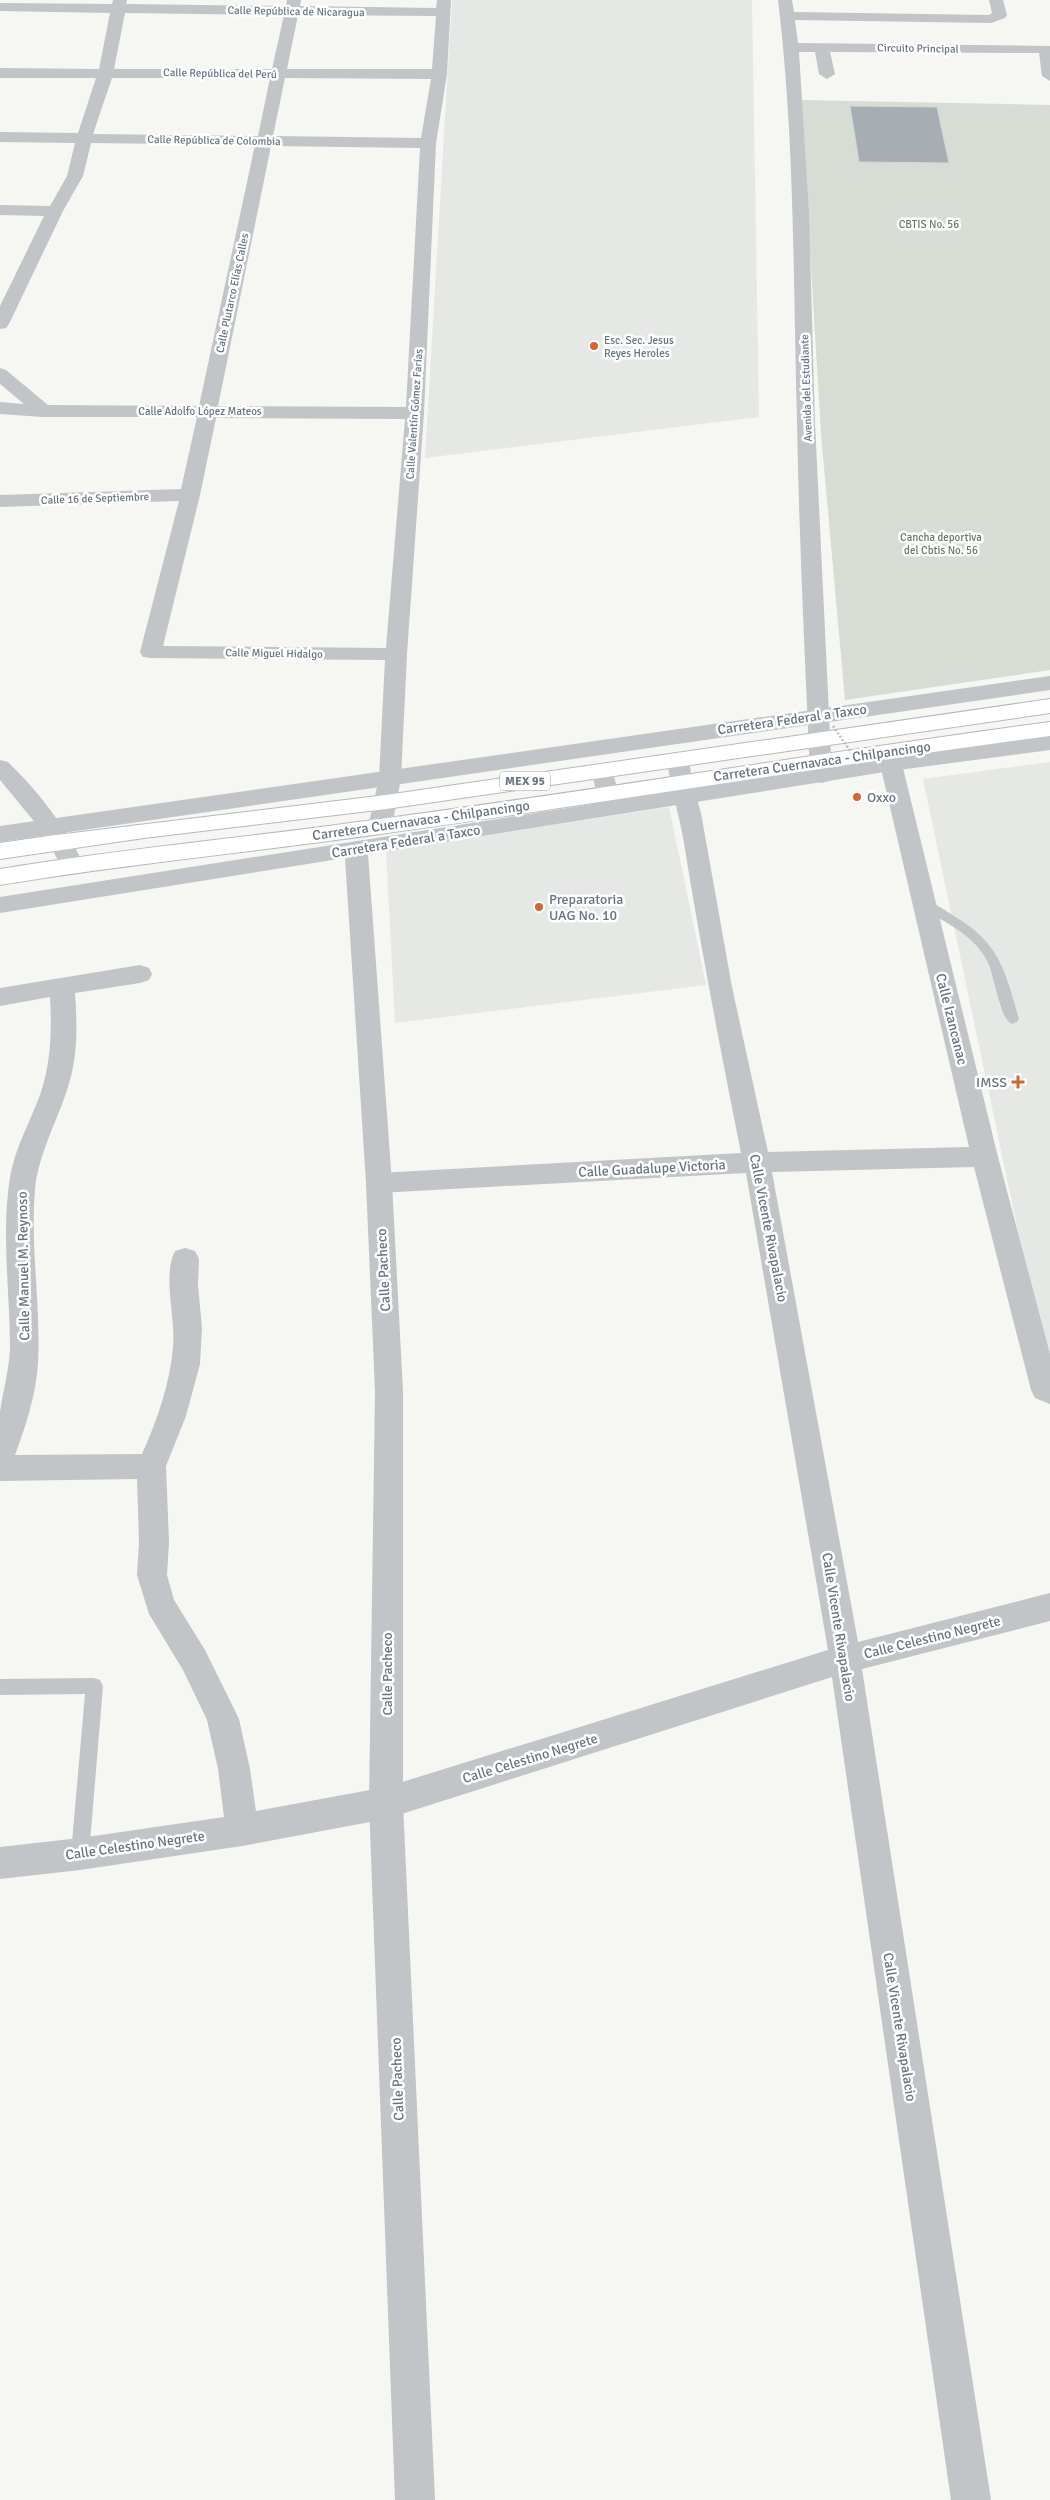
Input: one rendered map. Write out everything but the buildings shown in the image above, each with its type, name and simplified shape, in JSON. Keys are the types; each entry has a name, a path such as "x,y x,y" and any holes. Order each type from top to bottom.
{"main road":[{"name":"Carretera Cuernavaca - Chilpancingo","path":"0,851 55,834 385,802 602,770 681,779 824,726 1050,706"},
{"name":"Carretera Cuernavaca - Chilpancingo","path":"820,769 977,746 1050,729"},
{"name":"Carretera Cuernavaca - Chilpancingo","path":"0,877 72,865 610,800"}],"street":[{"path":"815,0 817,17"},
{"path":"891,0 893,18"},
{"path":"786,8 817,17 991,19 1000,15 996,0"},
{"path":"0,324 55,211 75,176 84,138 106,72 120,5"},
{"name":"Calle República de Nicaragua","path":"0,7 120,5 443,6"},
{"name":"Calle Plutarco Elías Calles","path":"151,652 190,495 294,6"},
{"name":"Calle Valentín Gómez Farías","path":"380,827 390,778 396,654 415,413 428,143 440,74 443,6"},
{"name":"Avenida del Estudiante","path":"786,8 791,47 801,214 806,423 824,726 820,769"},
{"name":"Circuito Principal","path":"791,47 1048,49"},
{"path":"822,47 827,74"},
{"path":"1048,49 1050,76"},
{"name":"Calle República del Perú","path":"1,76 106,72 440,74"},
{"name":"Calle República de Colombia","path":"0,137 428,143"},
{"path":"0,210 55,211"},
{"path":"0,374 43,411"},
{"name":"Calle Adolfo López Mateos","path":"0,408 43,411 415,413"},
{"name":"Calle 16 de Septiembre","path":"0,501 190,495"},
{"name":"Calle Miguel Hidalgo","path":"151,652 396,654"},
{"name":"Carretera Federal a Taxco","path":"0,834 55,834 390,778 824,726 999,690 1050,683"},
{"path":"999,690 1010,711"},
{"name":"Carretera Federal a Taxco","path":"0,905 356,849 610,800 681,779 891,764 977,746 1050,743"},
{"name":"Calle Izancanac","path":"891,764 985,1157 1048,1391"},
{"path":"0,767 15,782 55,834 72,865"},
{"path":"602,770 610,800"},
{"name":"Calle Vicente Rivapalacio","path":"681,779 690,813 720,986 769,1221 845,1659 971,2500"},
{"name":"Calle Pacheco","path":"356,849 379,1183 389,1391 386,1803 415,2500"},
{"path":"0,997 140,974"},
{"name":"Calle Manuel M. Reynoso","path":"0,1457 17,1409 24,1353 21,1279 22,1187 36,1133 57,1082 65,1038 62,987"},
{"name":"Calle Guadalupe Victoria","path":"379,1183 756,1162 985,1157"},
{"path":"185,1259 183,1284 188,1329 185,1362 176,1404 157,1453 152,1575 160,1604 194,1660 223,1719 234,1769 242,1830"},
{"path":"0,1468 157,1453"},
{"name":"Calle Celestino Negrete","path":"0,1863 80,1854 242,1830 386,1803 845,1659 1050,1607"}],"lane":[{"path":"924,904 964,928 987,949 994,962 1012,1019"},
{"path":"0,1687 94,1686 80,1854"}],"path":[{"path":"824,726 857,761"}],"shaded area":[{"name":"Esc. Sec. Jesus Reyes Heroles","path":"452,0 752,0 759,417 425,458"},
{"name":"IMSS","path":"1050,762 1050,1384 923,779"},
{"name":"Preparatoria UAG No. 10","path":"669,807 706,985 395,1023 386,850"}],"green space":[{"path":"801,100 1050,105 1050,670 845,700 821,434"}],"place":[{"name":"Esc. Sec. Jesus Reyes Heroles","path":"594,346"},
{"name":"Oxxo","path":"857,797"},
{"name":"Preparatoria UAG No. 10","path":"539,907"},
{"name":"IMSS","path":"1018,1082"}],"park label":[{"name":"CBTIS No. 56","path":"929,224"},
{"name":"Cancha deportiva del Cbtis No. 56","path":"941,543"}]}
